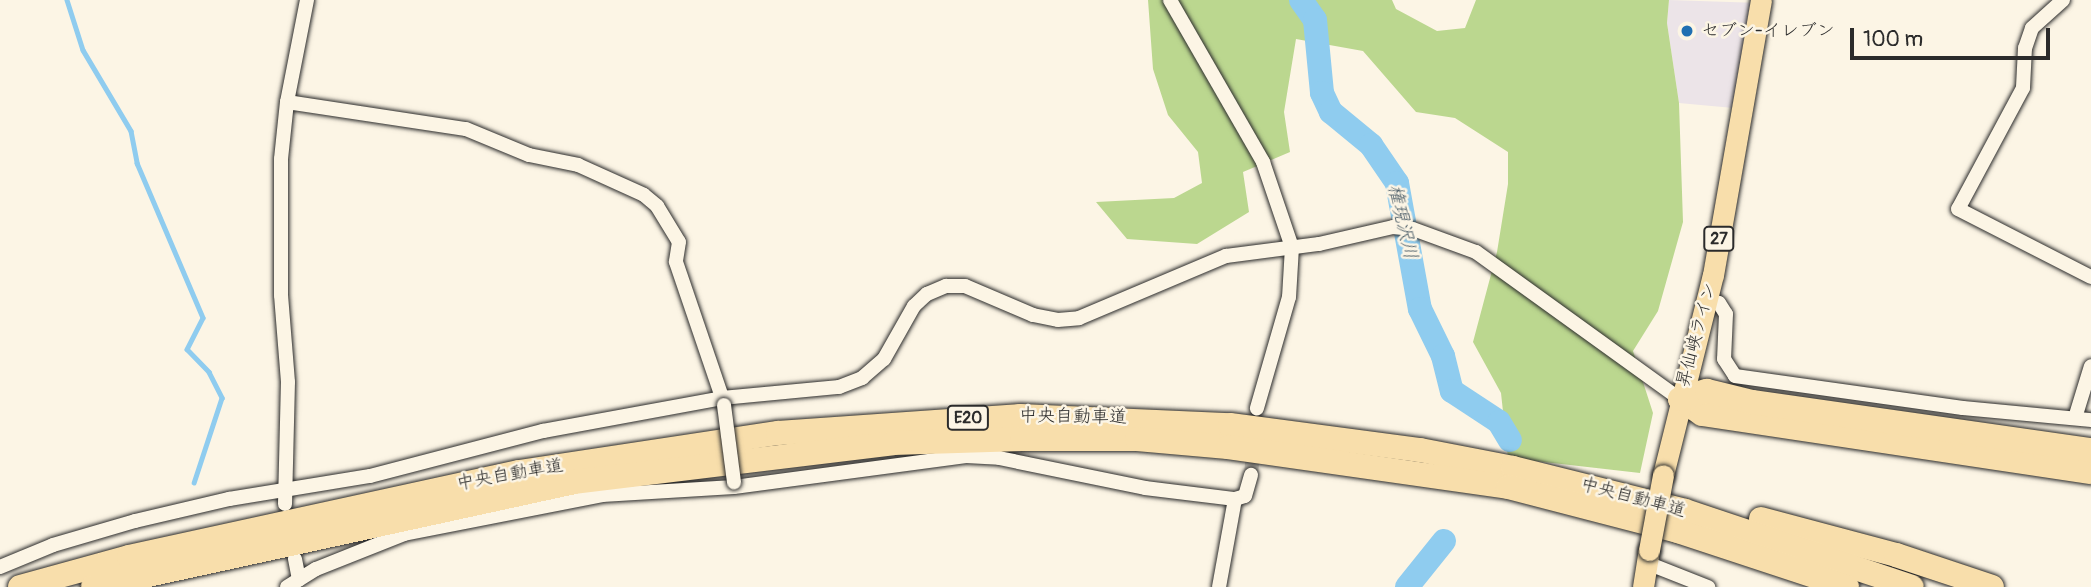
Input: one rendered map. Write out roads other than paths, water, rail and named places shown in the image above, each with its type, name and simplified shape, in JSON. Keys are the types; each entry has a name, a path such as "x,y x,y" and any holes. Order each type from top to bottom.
{"highway":[{"path":"1681,399 1707,391 1866,430 2091,472"},
{"name":"中央自動車道","path":"20,587 129,557 519,472 764,435 894,422 1020,416 1230,425 1420,450 1609,490 1724,523 1912,587"},
{"path":"1866,430 2091,440"},
{"path":"1866,430 2091,450"},
{"path":"1866,430 2091,461"},
{"name":"中央自動車道","path":"93,587 573,482 893,443 1022,439 1189,443 1416,471 1508,487 1729,548 1847,587"},
{"path":"1609,490 1739,513 1896,555 1992,587"},
{"path":"1729,548 1815,587"}],"main road":[{"name":"昇仙峡ライン","path":"1643,587 1663,475 1706,301 1761,0"}],"street":[{"path":"285,498 288,382 281,262 281,159 287,102 307,0"},
{"path":"1170,0 1263,162 1292,247 1289,298 1257,408"},
{"path":"2063,0 2032,28 2023,88 1958,209 2091,277"},
{"path":"287,102 466,129 529,155 578,166 644,195 657,206 679,242 676,261 723,401 734,484"},
{"path":"0,567 53,545 135,521 229,499 285,498 543,431 723,401 839,387 862,378 884,359 914,306 927,294 946,286 965,286 1033,315 1058,320 1079,318 1226,256 1292,247 1393,227 1413,229 1476,252 1681,399"},
{"path":"1706,301 1719,303 1726,314 1724,359 1735,376 1964,408 2091,420"},
{"path":"2075,418 2091,366"},
{"path":"295,559 293,583 404,534 481,517 602,495 734,484 966,456 999,458 1059,474 1145,488 1235,499 1245,496 1251,475"},
{"path":"1219,587 1235,499"},
{"path":"1648,557 1708,587"}],"waterway":[{"path":"67,0 83,50 131,131 137,163 203,318 187,349 209,372 222,398 194,483"},
{"name":"権現沢川","path":"1301,0 1315,20 1322,93 1331,112 1371,145 1397,183 1420,309 1443,356 1452,391 1499,422 1510,440"},
{"name":"権現沢川","path":"1407,587 1444,541"}],"tunnel":[{"path":"1251,475 1257,408"}],"place":[{"name":"セブン-イレブン","path":"1687,31"}]}
